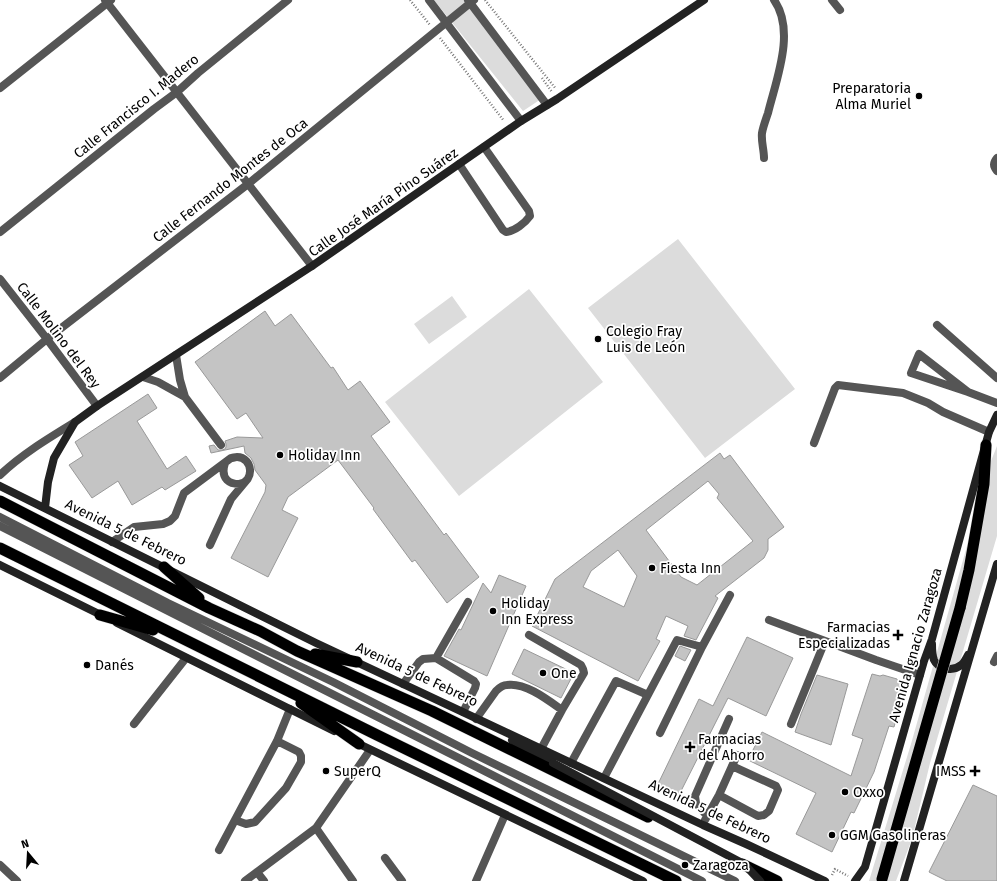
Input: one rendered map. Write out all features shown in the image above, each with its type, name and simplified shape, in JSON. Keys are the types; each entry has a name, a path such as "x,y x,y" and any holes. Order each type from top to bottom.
{"highway":[{"path":"882,881 960,608 969,570 984,484 986,444"},
{"name":"Avenida 5 de Febrero","path":"0,501 209,608 260,631 297,651 432,711 777,881"},
{"path":"0,548 676,881"},
{"path":"164,567 209,608"},
{"path":"100,615 179,637"},
{"path":"297,651 357,662"},
{"path":"272,683 359,744"}],"main road":[{"name":"Calle José María Pino Suárez","path":"45,508 48,482 54,458 75,422 97,406 312,266 521,121 561,96 704,0"},
{"name":"Avenida Ignacio Zaragoza","path":"856,881 865,867 920,675 932,639 989,432 997,416"},
{"name":"Avenida 5 de Febrero","path":"0,486 484,723 703,825 828,878"},
{"path":"0,490 45,508"},
{"path":"904,881 997,564"},
{"path":"0,565 370,750 643,881"},
{"path":"932,639 933,658 936,664 949,669 960,666 965,661 975,639"},
{"path":"484,723 525,748 744,864 760,881"}],"street":[{"name":"Calle Francisco I. Madero","path":"0,232 177,92 288,0"},
{"path":"429,0 521,121"},
{"path":"764,158 762,133 782,60 785,36 784,22 774,0"},
{"path":"832,0 840,10"},
{"path":"0,88 108,1 312,266"},
{"path":"471,1 547,105"},
{"name":"Calle Fernando Montes de Oca","path":"0,378 47,339 248,184 471,1"},
{"path":"459,164 503,230 506,232 512,232 528,219 530,216 529,211 484,147"},
{"path":"997,158 993,165 997,171"},
{"name":"Calle Molino del Rey","path":"0,279 97,406"},
{"path":"937,325 997,378"},
{"path":"968,392 919,354 911,373 997,403"},
{"path":"176,355 180,380 185,397 221,445"},
{"path":"143,377 158,382 185,397"},
{"path":"814,443 835,388 838,385 903,393 989,432"},
{"name":"Calle José María Pino Suárez","path":"0,475 12,464 75,422"},
{"path":"227,458 223,470 224,476 228,482 241,484 246,480"},
{"path":"112,542 134,527 163,524 170,521 174,516 184,493 227,458 243,458 248,462 250,475 231,499 210,545"},
{"path":"0,517 161,599 735,881"},
{"path":"0,526 702,881"},
{"path":"660,733 702,647 730,595"},
{"path":"436,658 468,602"},
{"path":"769,620 920,675"},
{"path":"529,635 581,665 584,673 541,749"},
{"path":"604,778 677,640 702,647"},
{"path":"792,724 825,641"},
{"path":"134,724 186,658"},
{"path":"403,684 419,662 423,659 436,658 474,681 476,684 463,712"},
{"path":"571,763 616,681 648,695"},
{"path":"476,719 496,691 500,687 506,685 519,685 544,696 562,710"},
{"path":"219,850 277,741 290,709"},
{"path":"707,816 696,803 695,796 730,719"},
{"path":"235,820 246,824 255,822 286,788 301,762 299,752 277,741"},
{"path":"245,881 316,828 370,750"},
{"path":"703,825 719,795 737,754"},
{"path":"719,795 758,816 764,815 768,811 778,790 776,786 732,766"},
{"path":"476,881 505,815"},
{"path":"316,828 353,881"},
{"path":"384,858 402,881"},
{"path":"0,865 17,881"},
{"path":"257,872 264,881"}],"path":[{"path":"410,0 510,129"},
{"path":"486,0 561,96"},
{"path":"828,878 835,869 856,881"}],"shaded area":[{"path":"434,0 468,0 544,97 523,111"},
{"path":"678,239 795,389 705,458 588,308"},
{"path":"529,289 603,382 459,496 385,402"},
{"path":"452,296 467,317 429,344 414,324"},
{"path":"997,446 997,536 930,763 912,839 896,881 869,881 911,744 989,466"}],"building":[{"path":"265,311 275,326 291,314 331,368 333,367 348,390 360,381 390,422 371,436 444,535 446,533 479,577 447,603 415,560 412,562 338,460 288,497 282,510 298,518 268,577 231,558 265,492 266,485 255,470 251,458 245,453 244,446 211,453 209,446 214,445 218,450 222,450 226,447 225,441 237,437 263,438 246,413 237,419 195,362"},
{"path":"148,394 157,408 137,421 167,469 186,456 196,471 165,490 162,487 132,505 118,481 92,498 69,465 83,456 75,442"},
{"name":"Fiesta Inn","path":"720,453 724,459 730,455 784,527 768,539 768,550 764,558 715,596 718,598 696,640 684,636 688,626 666,616 656,639 660,641 638,681 532,626 555,579","holes":["708,481 719,494 717,498 753,541 697,585 681,577 646,530","618,550 637,576 624,607 583,587 591,571"]},
{"name":"Holiday Inn Express","path":"499,575 526,586 487,676 444,656 459,629 461,630 483,583 491,593"},
{"path":"747,637 793,658 766,716 728,698 679,795 658,784 699,699 713,706"},
{"path":"680,646 691,650 685,661 675,656"},
{"name":"One","path":"524,649 574,673 561,698 512,674"},
{"path":"872,674 880,676 883,675 906,683 894,727 889,726 874,772 854,813 851,812 832,852 796,834 816,793 748,760 762,732 851,776 863,739 852,735"},
{"path":"817,675 848,684 831,745 795,732"},
{"name":"IMSS","path":"973,785 997,796 997,881 947,881 929,872"}],"place":[{"name":"Preparatoria Alma Muriel","path":"919,96"},
{"name":"Colegio Fray Luis de León","path":"598,339"},
{"name":"Holiday Inn","path":"280,455"},
{"name":"Fiesta Inn","path":"652,568"},
{"name":"Holiday Inn Express","path":"493,611"},
{"name":"Farmacias Especializadas","path":"898,635"},
{"name":"Danés","path":"87,665"},
{"name":"One","path":"543,673"},
{"name":"Farmacias del Ahorro","path":"690,747"},
{"name":"SuperQ","path":"326,771"},
{"name":"IMSS","path":"975,771"},
{"name":"Oxxo","path":"845,792"},
{"name":"GGM Gasolineras","path":"832,835"},
{"name":"Zaragoza","path":"685,865"}]}
